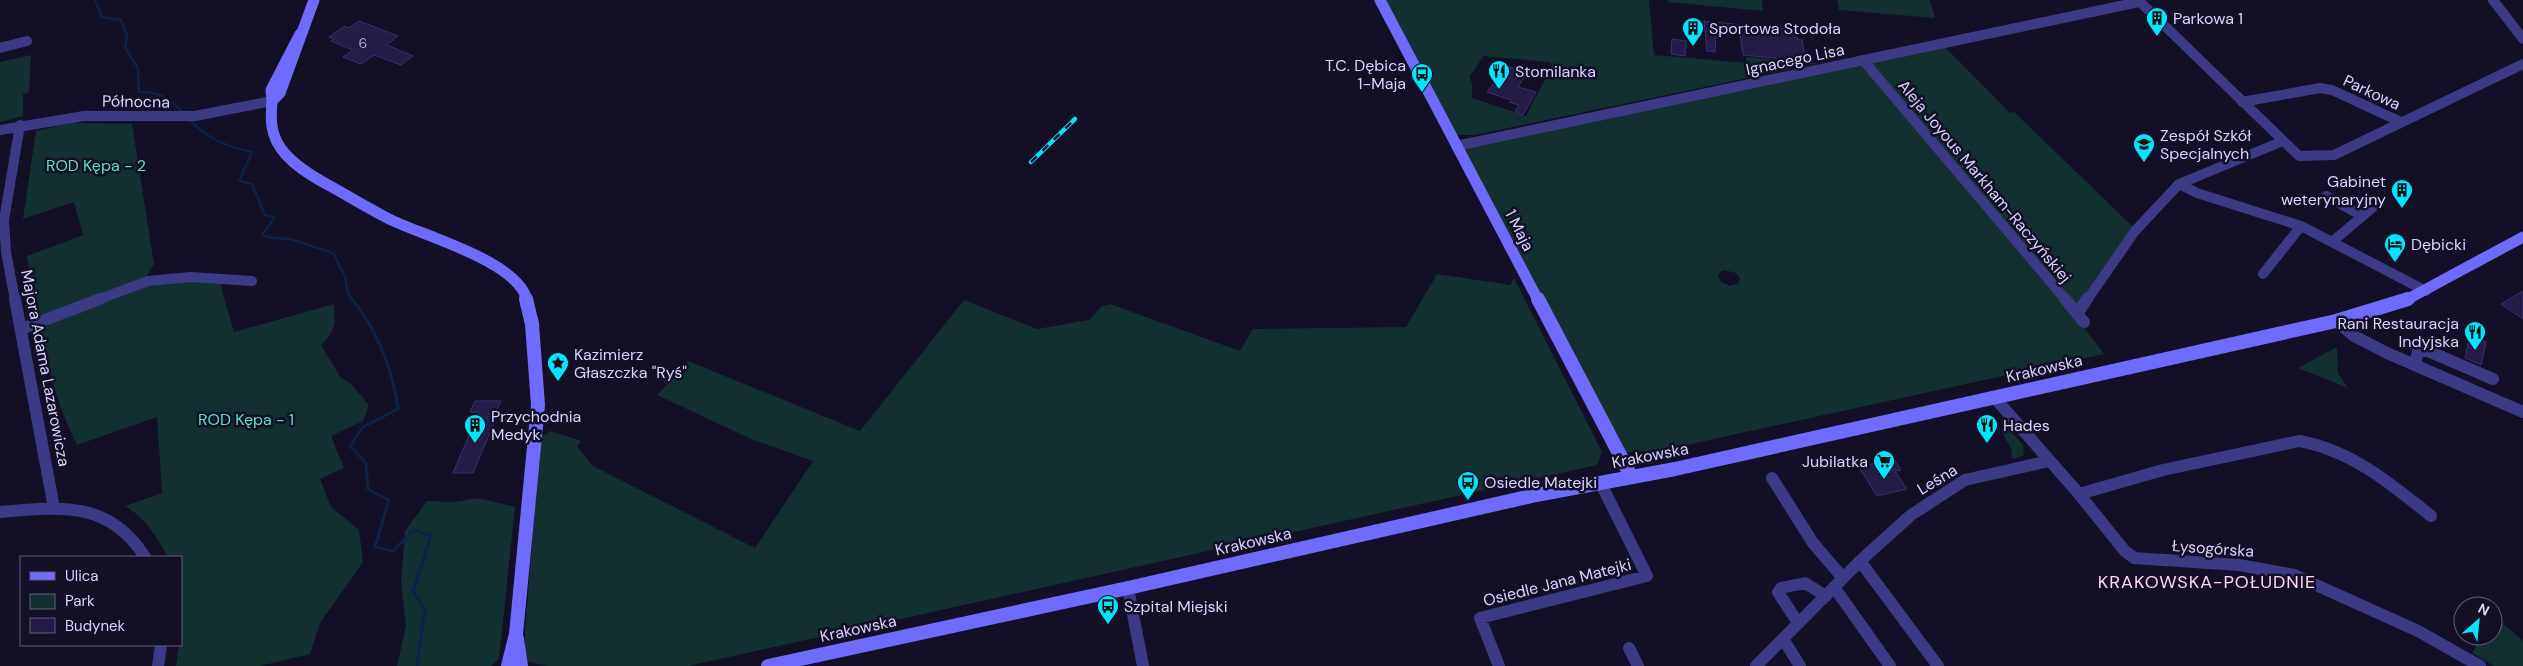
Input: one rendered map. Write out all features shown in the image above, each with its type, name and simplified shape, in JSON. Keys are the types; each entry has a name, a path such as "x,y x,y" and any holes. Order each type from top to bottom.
{"street":[{"path":"314,0 300,34 271,90 270,121 277,143 291,159 312,176 390,219 490,262 508,274 525,293 532,324 538,405 516,634 508,666"},
{"name":"1 Maja","path":"1380,0 1631,476"},
{"path":"2493,0 2523,39"},
{"path":"2138,1 2299,156 2334,156 2523,64"},
{"name":"Ignacego Lisa","path":"1456,146 2138,1"},
{"path":"0,48 27,41"},
{"name":"Aleja Joyous Markham-Raczyńskiej","path":"1863,60 2080,318 2092,293 2135,231 2179,184"},
{"name":"Parkowa","path":"2242,102 2320,88 2332,90 2401,122"},
{"name":"Północna","path":"0,130 84,116 194,116 272,101"},
{"name":"Majora Adama Lazarowicza","path":"20,126 4,220 6,252 54,508"},
{"path":"2179,184 2283,141"},
{"path":"2179,184 2197,193 2302,226 2426,291"},
{"path":"2326,196 2361,215"},
{"path":"2332,242 2361,215 2378,203"},
{"path":"2263,274 2302,226"},
{"name":"Krakowska","path":"768,666 1128,588 1600,482 1675,469 2336,321 2398,304 2426,291 2523,237"},
{"path":"21,329 148,281 198,277 252,281"},
{"path":"2336,321 2362,340 2523,412"},
{"path":"2415,365 2418,350 2428,351 2493,379"},
{"name":"Łysogórska","path":"1994,397 2079,494 2124,550 2134,558 2224,562 2298,576 2400,621 2459,652 2480,666"},
{"path":"2079,494 2163,470 2299,441 2314,442 2342,453 2431,516"},
{"name":"Leśna","path":"1756,666 1860,561 1911,515 1965,480 2049,461"},
{"path":"1772,478 1798,521 1828,563 1834,587 1890,666"},
{"name":"Osiedle Jana Matejki","path":"1499,666 1480,618 1647,576 1600,482"},
{"path":"0,512 54,508 78,509 108,518 122,527 133,538 144,556"},
{"path":"1860,561 1938,666"},
{"path":"1798,624 1778,592 1781,588 1805,584 1834,587"},
{"path":"1128,588 1143,666"},
{"path":"516,634 521,666"},
{"path":"1783,639 1800,666"},
{"path":"158,666 161,646"},
{"path":"1629,648 1638,666"}],"green space":[{"path":"1386,0 1649,0 1654,55 1747,63 1746,57 1819,63 1475,135 1457,135","holes":["1484,56 1550,62 1552,66 1526,116 1472,98 1472,83 1469,77"]},
{"path":"1668,0 1762,0 1763,11 1668,2"},
{"path":"1837,0 1930,0 1935,18 1839,10"},
{"path":"1944,46 2010,113 2013,111 2133,227 2072,312 2104,354 1659,451 1626,452 1464,151 1465,147","holes":["1723,270 1736,273 1740,278 1739,283 1730,286 1721,282 1718,275"]},
{"path":"31,55 29,92 23,94 23,116 0,122 0,62"},
{"name":"ROD Kępa - 2","path":"72,123 132,124 154,264 147,276 37,319 27,256 83,235 74,202 23,219 36,131"},
{"path":"1437,274 1510,285 1514,278 1602,452 1597,465 688,666 547,666 525,661 525,630 541,437 551,431 581,441 577,446 593,466 755,548 813,461 751,439 657,395 688,361 860,431 964,300 1037,329 1089,320 1102,306 1110,304 1240,351 1253,329 1406,327"},
{"name":"ROD Kępa - 1","path":"219,280 234,332 334,304 334,327 330,336 321,345 341,378 350,383 369,405 363,421 331,436 344,468 320,479 331,507 359,530 363,562 320,623 310,654 260,666 176,666 179,646 182,646 182,556 167,556 144,522 125,506 162,493 157,417 77,445 54,386 39,325 143,284"},
{"path":"2335,348 2337,349 2338,373 2348,388 2298,368"},
{"path":"2005,425 2023,445 2024,455 2013,459 2011,457 2012,451 2001,430"},
{"path":"478,498 515,507 499,659 491,666 397,666 406,626 401,582 405,531 427,501 454,502"},
{"path":"2503,623 2523,641 2523,666 2494,666 2472,653 2476,646 2503,646"}],"building":[{"path":"359,21 398,36 387,45 413,56 401,65 374,55 361,64 343,57 353,50 331,41 334,39 329,37 345,26 349,28"},
{"path":"1704,21 1795,30 1797,39 1802,40 1806,61 1743,55 1740,35 1716,33 1715,52 1707,51"},
{"path":"1672,39 1686,41 1685,56 1671,54"},
{"name":"Stomilanka","path":"1506,66 1523,71 1520,76 1524,77 1518,87 1536,92 1523,115 1515,112 1519,105 1509,102 1511,100 1487,92"},
{"path":"2523,291 2523,319 2501,304"},
{"name":"Rani Restauracja Indyjska","path":"2470,335 2486,342 2481,365 2465,358"},
{"name":"Przychodnia Medyk","path":"475,401 501,401 494,416 497,416 473,473 453,473 479,412 470,412"},
{"name":"Jubilatka","path":"1888,460 1889,462 1895,461 1901,470 1895,471 1907,489 1877,496 1859,467"}],"waterway":[{"path":"95,0 102,17 121,20 127,35 125,48 138,68 139,92 164,96 183,113"},
{"path":"189,119 210,137 252,152 239,181 252,184 265,215 275,217 262,235 272,238 290,239 333,253 345,276 348,294 353,300"},
{"path":"352,299 369,324 388,365 398,409 363,427 350,446 366,463 368,489 389,500 375,547 393,551 414,530 431,536 413,591 425,610 417,666"}],"railway":[{"path":"1031,162 1075,119"}],"place":[{"name":"Parkowa 1","path":"2157,37"},
{"name":"Sportowa Stodoła","path":"1693,47"},
{"name":"Stomilanka","path":"1499,90"},
{"name":"T.C. Dębica 1-Maja","path":"1422,93"},
{"name":"Zespół Szkół Specjalnych","path":"2144,163"},
{"name":"Gabinet weterynaryjny","path":"2402,209"},
{"name":"Dębicki","path":"2395,263"},
{"name":"Rani Restauracja Indyjska","path":"2475,351"},
{"name":"Kazimierz Głaszczka \"Ryś\"","path":"558,382"},
{"name":"Przychodnia Medyk","path":"475,444"},
{"name":"Hades","path":"1987,444"},
{"name":"Jubilatka","path":"1884,480"},
{"name":"Osiedle Matejki","path":"1468,501"},
{"name":"Szpital Miejski","path":"1108,625"}],"district":[{"name":"KRAKOWSKA-POŁUDNIE","path":"2207,582"}]}
